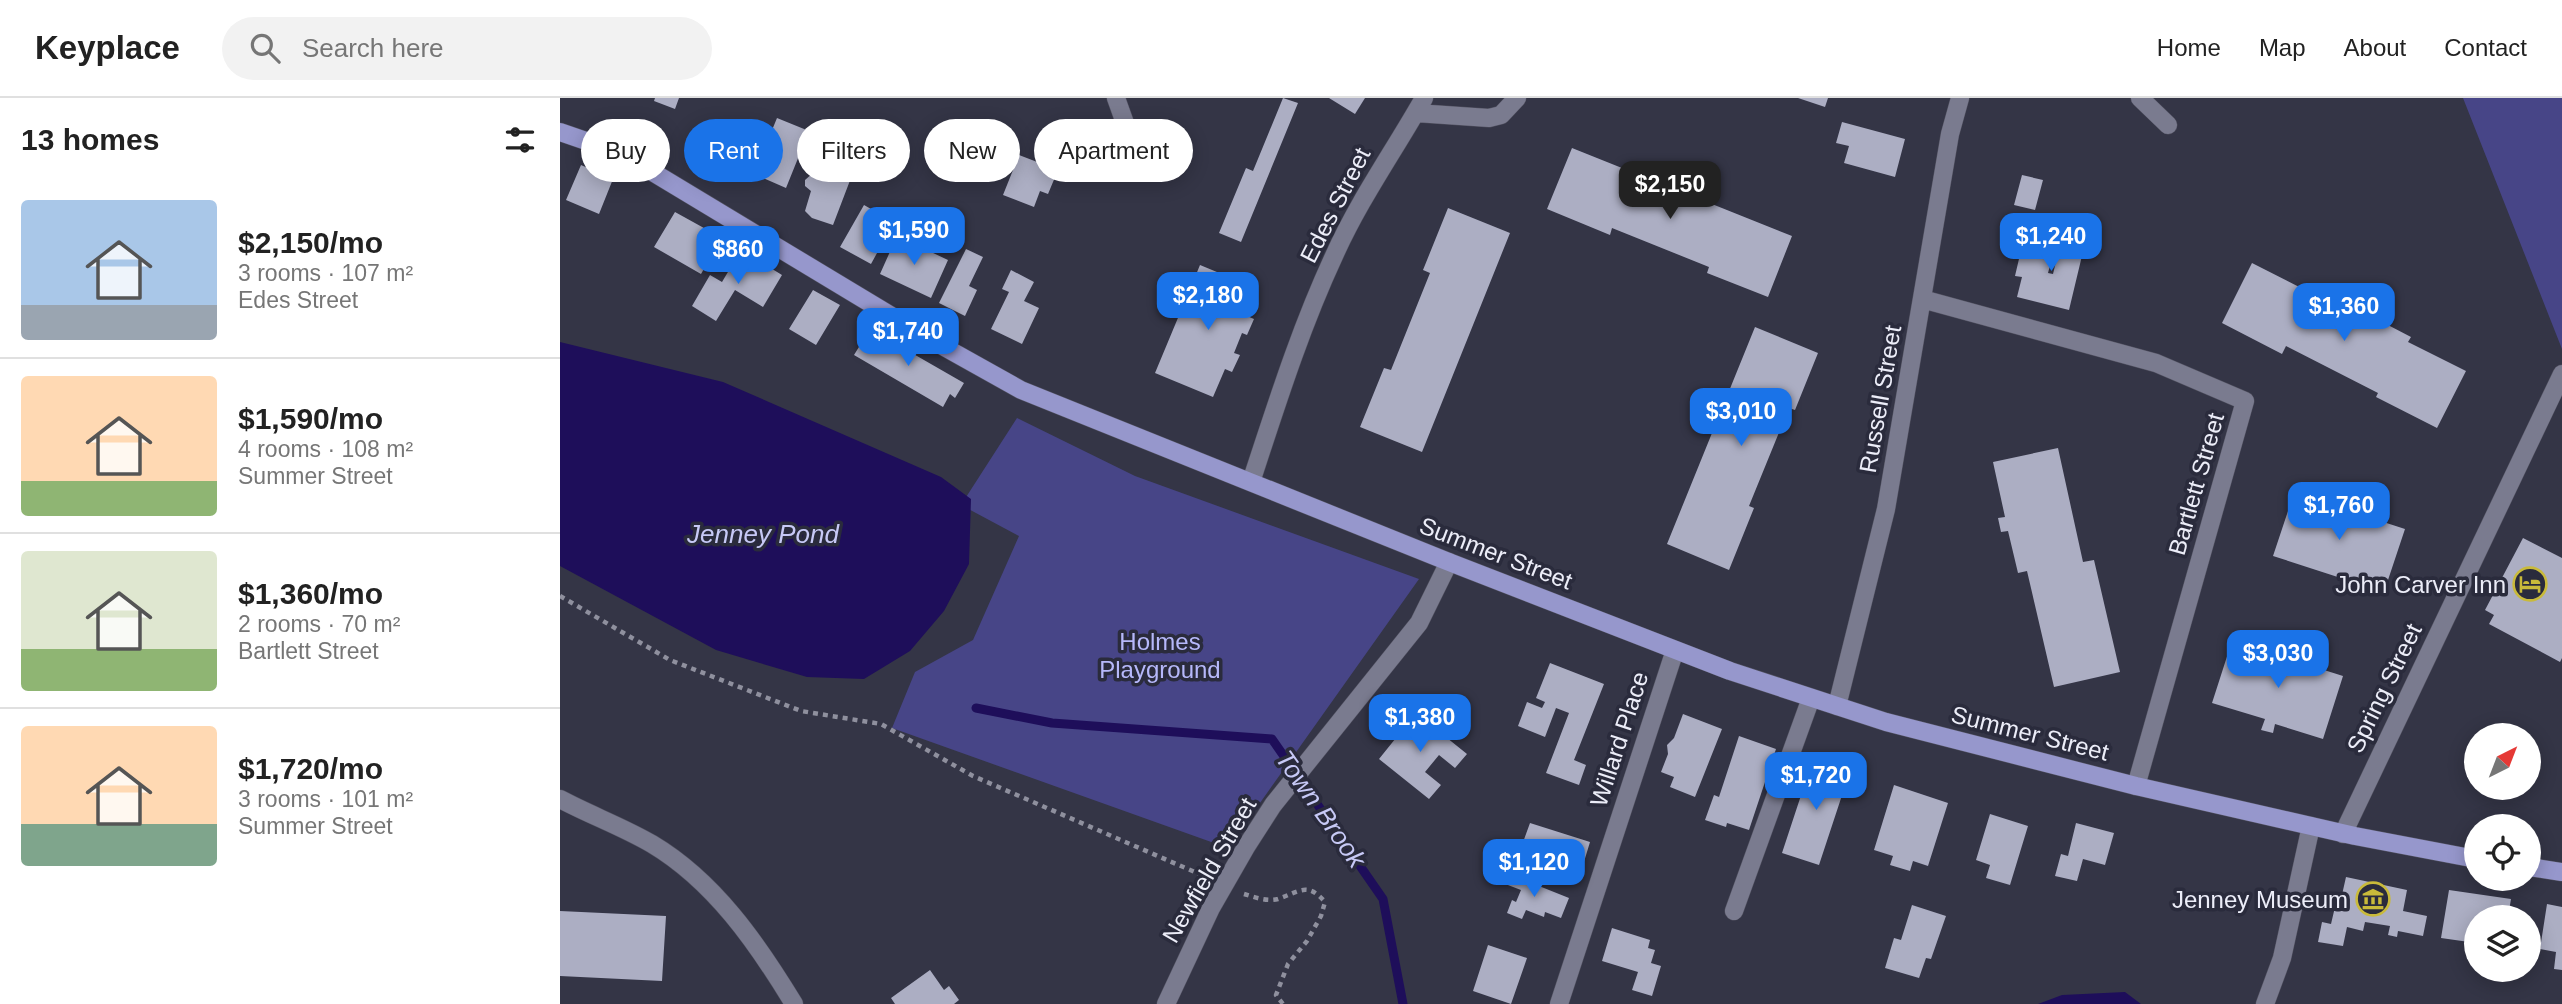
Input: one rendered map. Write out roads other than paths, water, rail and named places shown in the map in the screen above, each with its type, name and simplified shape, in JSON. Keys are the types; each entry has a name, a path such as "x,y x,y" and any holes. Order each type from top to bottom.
{"main road":[{"name":"Summer Street","path":"560,132 621,153 928,338 1021,390 1675,650 1886,722 2136,786 2343,834 2464,857"},
{"path":"2541,869 2562,872"}],"street":[{"path":"1116,98 1123,119"},
{"name":"Edes Street","path":"1251,482 1291,362 1334,256 1377,174 1420,105 1489,118 1501,115 1517,98"},
{"name":"Russell Street","path":"1837,706 1886,509 1950,134 1960,98"},
{"path":"2140,98 2168,125"},
{"name":"Bartlett Street","path":"1922,299 2156,363 2245,401 2136,786"},
{"name":"Spring Street","path":"2343,834 2562,374"},
{"name":"Newfield Street","path":"1166,1004 1224,885 1273,804 1419,623 1449,562"},
{"name":"Willard Place","path":"1559,1004 1675,650"},
{"path":"1734,911 1811,698"},
{"path":"560,799 652,844 687,868 710,889 751,938 794,1004"},
{"path":"2265,1004 2282,958 2311,826"}],"water":[{"name":"Jenney Pond","path":"560,342 723,382 941,477 971,499 969,564 944,611 910,651 864,679 807,677 716,650 560,566"},
{"path":"2125,992 2141,1004 2038,1004 2062,995"}],"waterway":[{"name":"Town Brook","path":"976,708 1052,723 1272,739 1383,899 1403,1004"}],"place":[{"name":"John Carver Inn","path":"2530,584"},
{"name":"Jenney Museum","path":"2373,899"}],"park label":[{"name":"Holmes Playground","path":"1160,655"}]}
